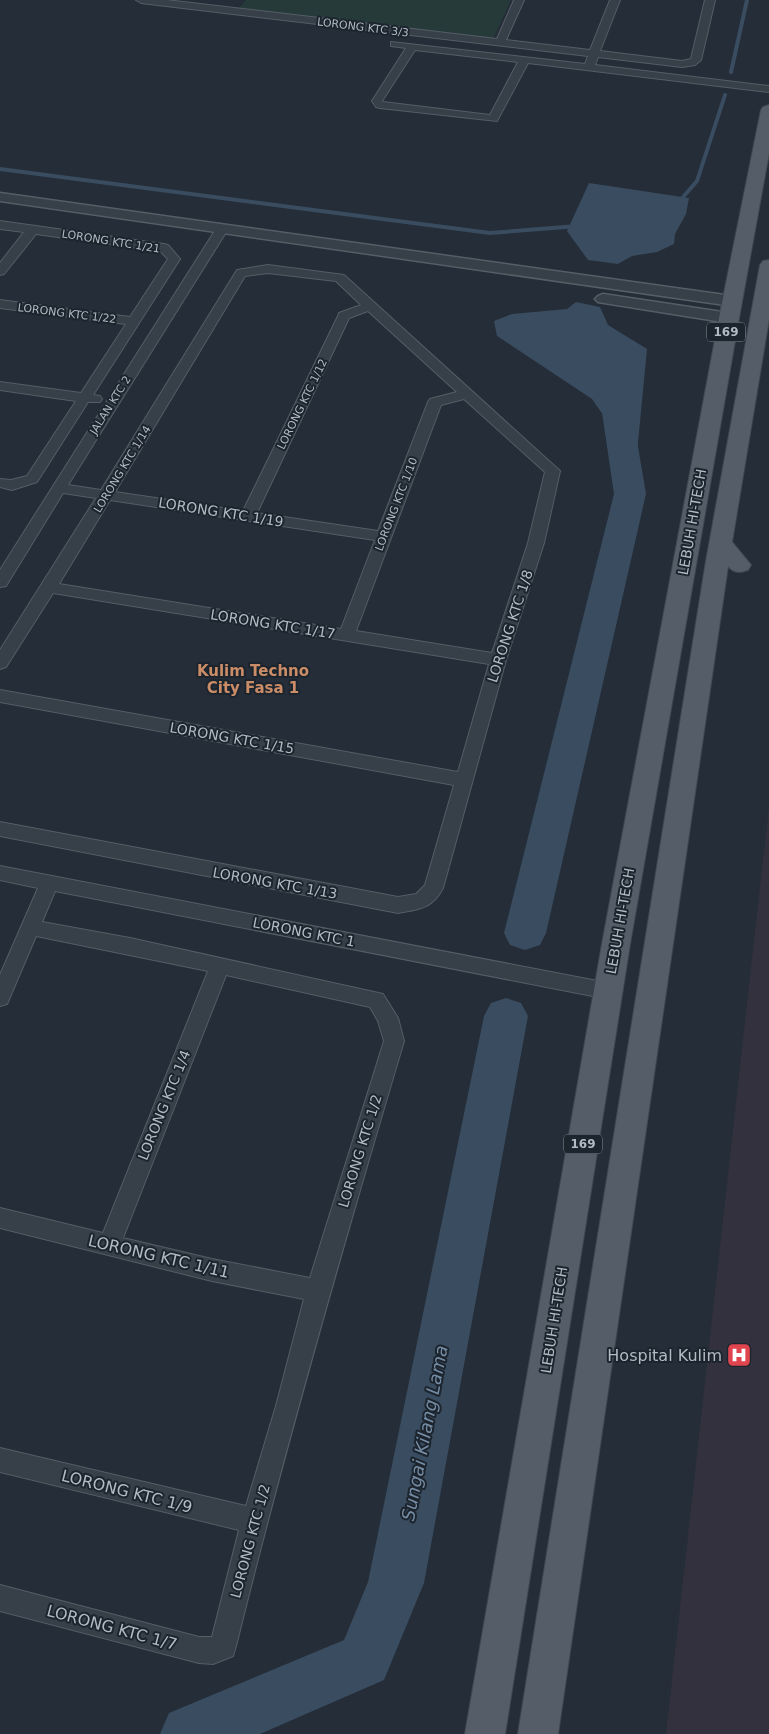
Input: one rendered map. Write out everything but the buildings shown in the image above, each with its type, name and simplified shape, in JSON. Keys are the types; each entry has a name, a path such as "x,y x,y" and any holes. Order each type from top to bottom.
{"main road":[{"name":"LEBUH HI-TECH","path":"485,1734 608,991 730,310 769,110"},
{"name":"169","path":"538,1734 717,562 769,266"},
{"path":"686,555 717,562"}],"street":[{"path":"141,0 227,11 236,0"},
{"path":"500,43 519,0"},
{"path":"589,67 615,0"},
{"path":"696,60 710,0"},
{"name":"LORONG KTC 3/3","path":"227,11 682,64 691,63 696,60"},
{"path":"395,44 769,89"},
{"path":"412,47 376,101 380,105 493,119 524,60"},
{"path":"0,197 222,229 730,310"},
{"path":"0,210 232,245"},
{"name":"LORONG KTC 1/21","path":"0,225 164,248 174,259 32,479 12,485 0,484"},
{"name":"JALAN KTC 2","path":"0,582 222,229"},
{"path":"0,271 33,230"},
{"name":"LORONG KTC 1/14","path":"0,663 242,273 268,269 340,278 370,306"},
{"path":"590,297 730,310"},
{"name":"LORONG KTC 1/22","path":"0,304 134,321"},
{"path":"370,306 466,394"},
{"name":"LORONG KTC 1/12","path":"248,516 344,316 370,306"},
{"path":"0,386 112,402"},
{"name":"LORONG KTC 1/8","path":"464,780 498,660 536,543 553,471 466,394"},
{"name":"LORONG KTC 1/10","path":"346,636 435,402 466,394"},
{"name":"LORONG KTC 1/19","path":"58,488 384,537"},
{"name":"LORONG KTC 1/17","path":"48,588 498,660"},
{"name":"LORONG KTC 1/15","path":"0,696 464,780"},
{"name":"LORONG KTC 1/13","path":"0,830 398,905 422,901 434,888 464,780"},
{"name":"LORONG KTC 1","path":"0,873 608,991"},
{"path":"0,998 49,883"},
{"name":"LORONG KTC 1/2","path":"30,927 376,1000 388,1018 394,1041 318,1291 288,1406 254,1522 223,1646"},
{"name":"LORONG KTC 1/4","path":"109,1245 220,966"},
{"name":"LORONG KTC 1/11","path":"0,1218 212,1270 318,1291"},
{"name":"LORONG KTC 1/9","path":"0,1460 254,1522"},
{"name":"LORONG KTC 1/7","path":"0,1598 199,1650 214,1651 223,1646"}],"shaded area":[{"name":"Hospital Kulim","path":"769,807 769,1734 666,1734 750,976"}],"green space":[{"path":"246,0 511,0 493,39 239,8"}],"water":[{"path":"589,183 689,198 686,214 675,234 674,244 657,252 632,256 618,264 588,260 567,231"},
{"path":"576,302 600,307 608,325 647,349 637,453 616,451 612,428 592,399 497,336 494,321 512,314 567,309"}],"waterway":[{"path":"731,72 747,0"},
{"path":"677,204 697,181 725,95"},
{"path":"0,169 490,233 578,226"},
{"path":"525,933 630,494 615,399"},
{"name":"Sungai Kilang Lama","path":"190,1734 364,1660 396,1583 506,1016"}],"place":[{"name":"Hospital Kulim","path":"739,1355"}],"district":[{"name":"Kulim Techno City Fasa 1","path":"253,680"}]}
